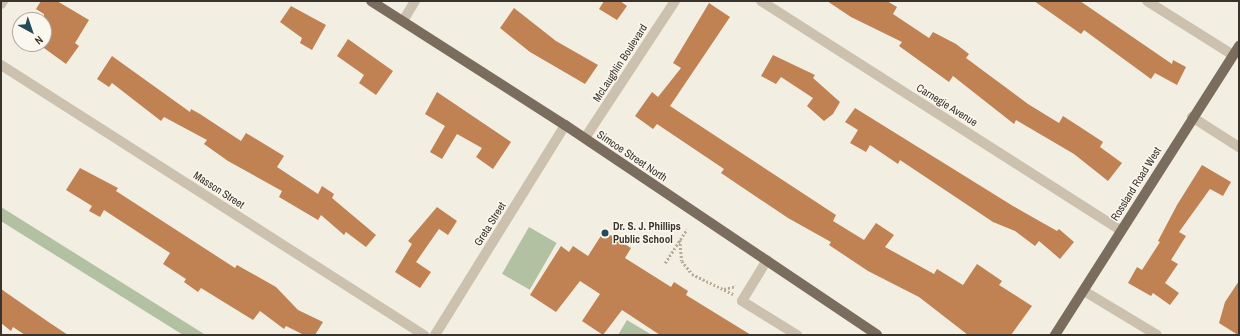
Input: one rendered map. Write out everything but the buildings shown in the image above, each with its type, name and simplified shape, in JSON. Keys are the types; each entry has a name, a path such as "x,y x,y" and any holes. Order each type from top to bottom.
{"main road":[{"name":"Simcoe Street North","path":"371,1 585,138 877,335"},
{"name":"Rossland Road West","path":"1055,335 1192,117 1239,46"}],"street":[{"path":"403,21 415,1"},
{"name":"McLaughlin Boulevard","path":"585,138 675,1"},
{"name":"Carnegie Avenue","path":"761,1 1121,230"},
{"path":"1147,1 1233,55"},
{"name":"Masson Street","path":"1,65 424,335"},
{"path":"1192,117 1239,146"},
{"name":"Greta Street","path":"435,335 565,125"},
{"path":"767,260 742,301 797,335"},
{"path":"1084,291 1157,335"}],"path":[{"path":"665,263 687,229"},
{"path":"680,240 682,261 692,274 736,295 740,289"},
{"path":"723,289 739,285"}],"green space":[{"path":"1,207 205,334 183,335 1,221"},
{"path":"529,227 557,243 530,290 502,274"},
{"path":"627,320 652,335 618,335"}],"place":[{"name":"Dr. S. J. Phillips Public School","path":"605,233"}]}
